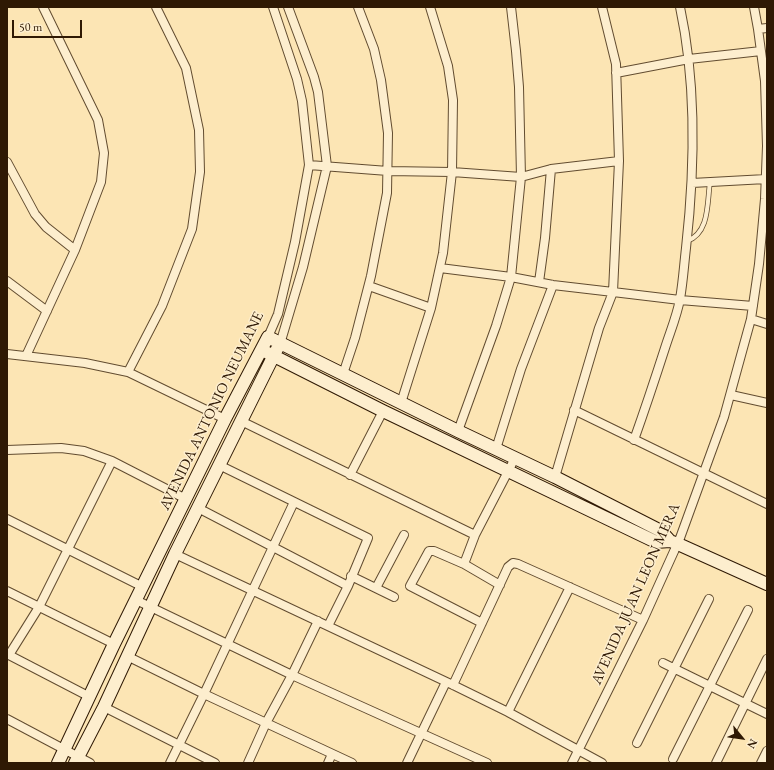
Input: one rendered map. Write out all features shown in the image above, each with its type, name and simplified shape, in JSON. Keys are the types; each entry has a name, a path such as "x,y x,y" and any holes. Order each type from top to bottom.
{"street":[{"path":"26,356 74,250 101,182 104,152 98,120 43,7"},
{"path":"128,372 162,306 192,229 200,172 199,130 186,68 156,7"},
{"name":"AVENIDA ANTONIO NEUMANE","path":"58,763 114,644 144,587 225,419 262,350 278,314 296,242 309,165 302,102 297,79 273,7"},
{"name":"AVENIDA ANTONIO NEUMANE","path":"77,760 104,707 149,607 280,344 304,267 327,166 318,92 314,77 288,7"},
{"path":"343,374 356,338 369,286 388,193 388,133 381,80 374,49 358,7"},
{"path":"401,402 431,308 440,268 452,172 453,100 448,66 430,7"},
{"path":"458,431 496,326 511,277 521,177 519,87 511,7"},
{"path":"555,477 599,328 613,292 619,161 616,64 602,7"},
{"path":"634,440 680,300 687,242 692,183 692,108 689,59 680,7"},
{"name":"AVENIDA JUAN LEON MERA","path":"572,763 643,620 704,473 731,394 751,319 763,264 767,146 766,81 761,51 763,28 754,7"},
{"path":"616,73 689,59 761,51"},
{"path":"309,165 388,171 452,172 521,177 551,169 619,161"},
{"path":"7,162 35,214 46,227 74,250"},
{"path":"539,282 545,238 551,169"},
{"path":"692,183 766,179"},
{"path":"440,268 511,277 554,285 680,300 753,306"},
{"path":"7,282 47,311"},
{"path":"496,448 521,369 554,285"},
{"path":"369,286 431,308"},
{"path":"751,319 767,324"},
{"path":"268,337 555,477 661,531 674,543 767,584"},
{"path":"262,350 508,472 656,542 674,543"},
{"path":"7,354 85,363 128,372 225,419"},
{"path":"731,394 767,403"},
{"path":"574,410 767,504"},
{"path":"350,475 383,411"},
{"path":"241,421 475,535"},
{"path":"7,450 61,448 84,451 112,461 186,499"},
{"path":"464,564 475,535 515,458"},
{"path":"90,697 8,654 39,607 67,548 112,461"},
{"path":"219,465 368,538 348,586 328,626"},
{"path":"170,763 294,502"},
{"path":"198,508 348,586"},
{"path":"7,519 144,587"},
{"path":"376,588 404,535"},
{"path":"482,623 410,586 429,551 434,551 464,564 500,585"},
{"path":"175,554 449,683 579,749 602,763"},
{"path":"407,763 421,733 482,623 508,567 513,564 518,564 643,620"},
{"path":"352,576 394,596"},
{"path":"508,712 570,587"},
{"path":"7,591 114,644"},
{"path":"637,743 709,599"},
{"path":"136,600 227,645 487,763"},
{"path":"674,759 748,610"},
{"path":"248,763 266,723 292,675 318,621"},
{"path":"127,656 204,694 352,763"},
{"path":"716,763 767,659"},
{"path":"663,663 767,714"},
{"path":"104,707 215,763"},
{"path":"7,719 64,750 77,760 90,763"},
{"path":"761,763 767,751"},
{"path":"328,763 332,754"}],"lane":[{"path":"687,242 695,238 703,226 710,182"}]}
